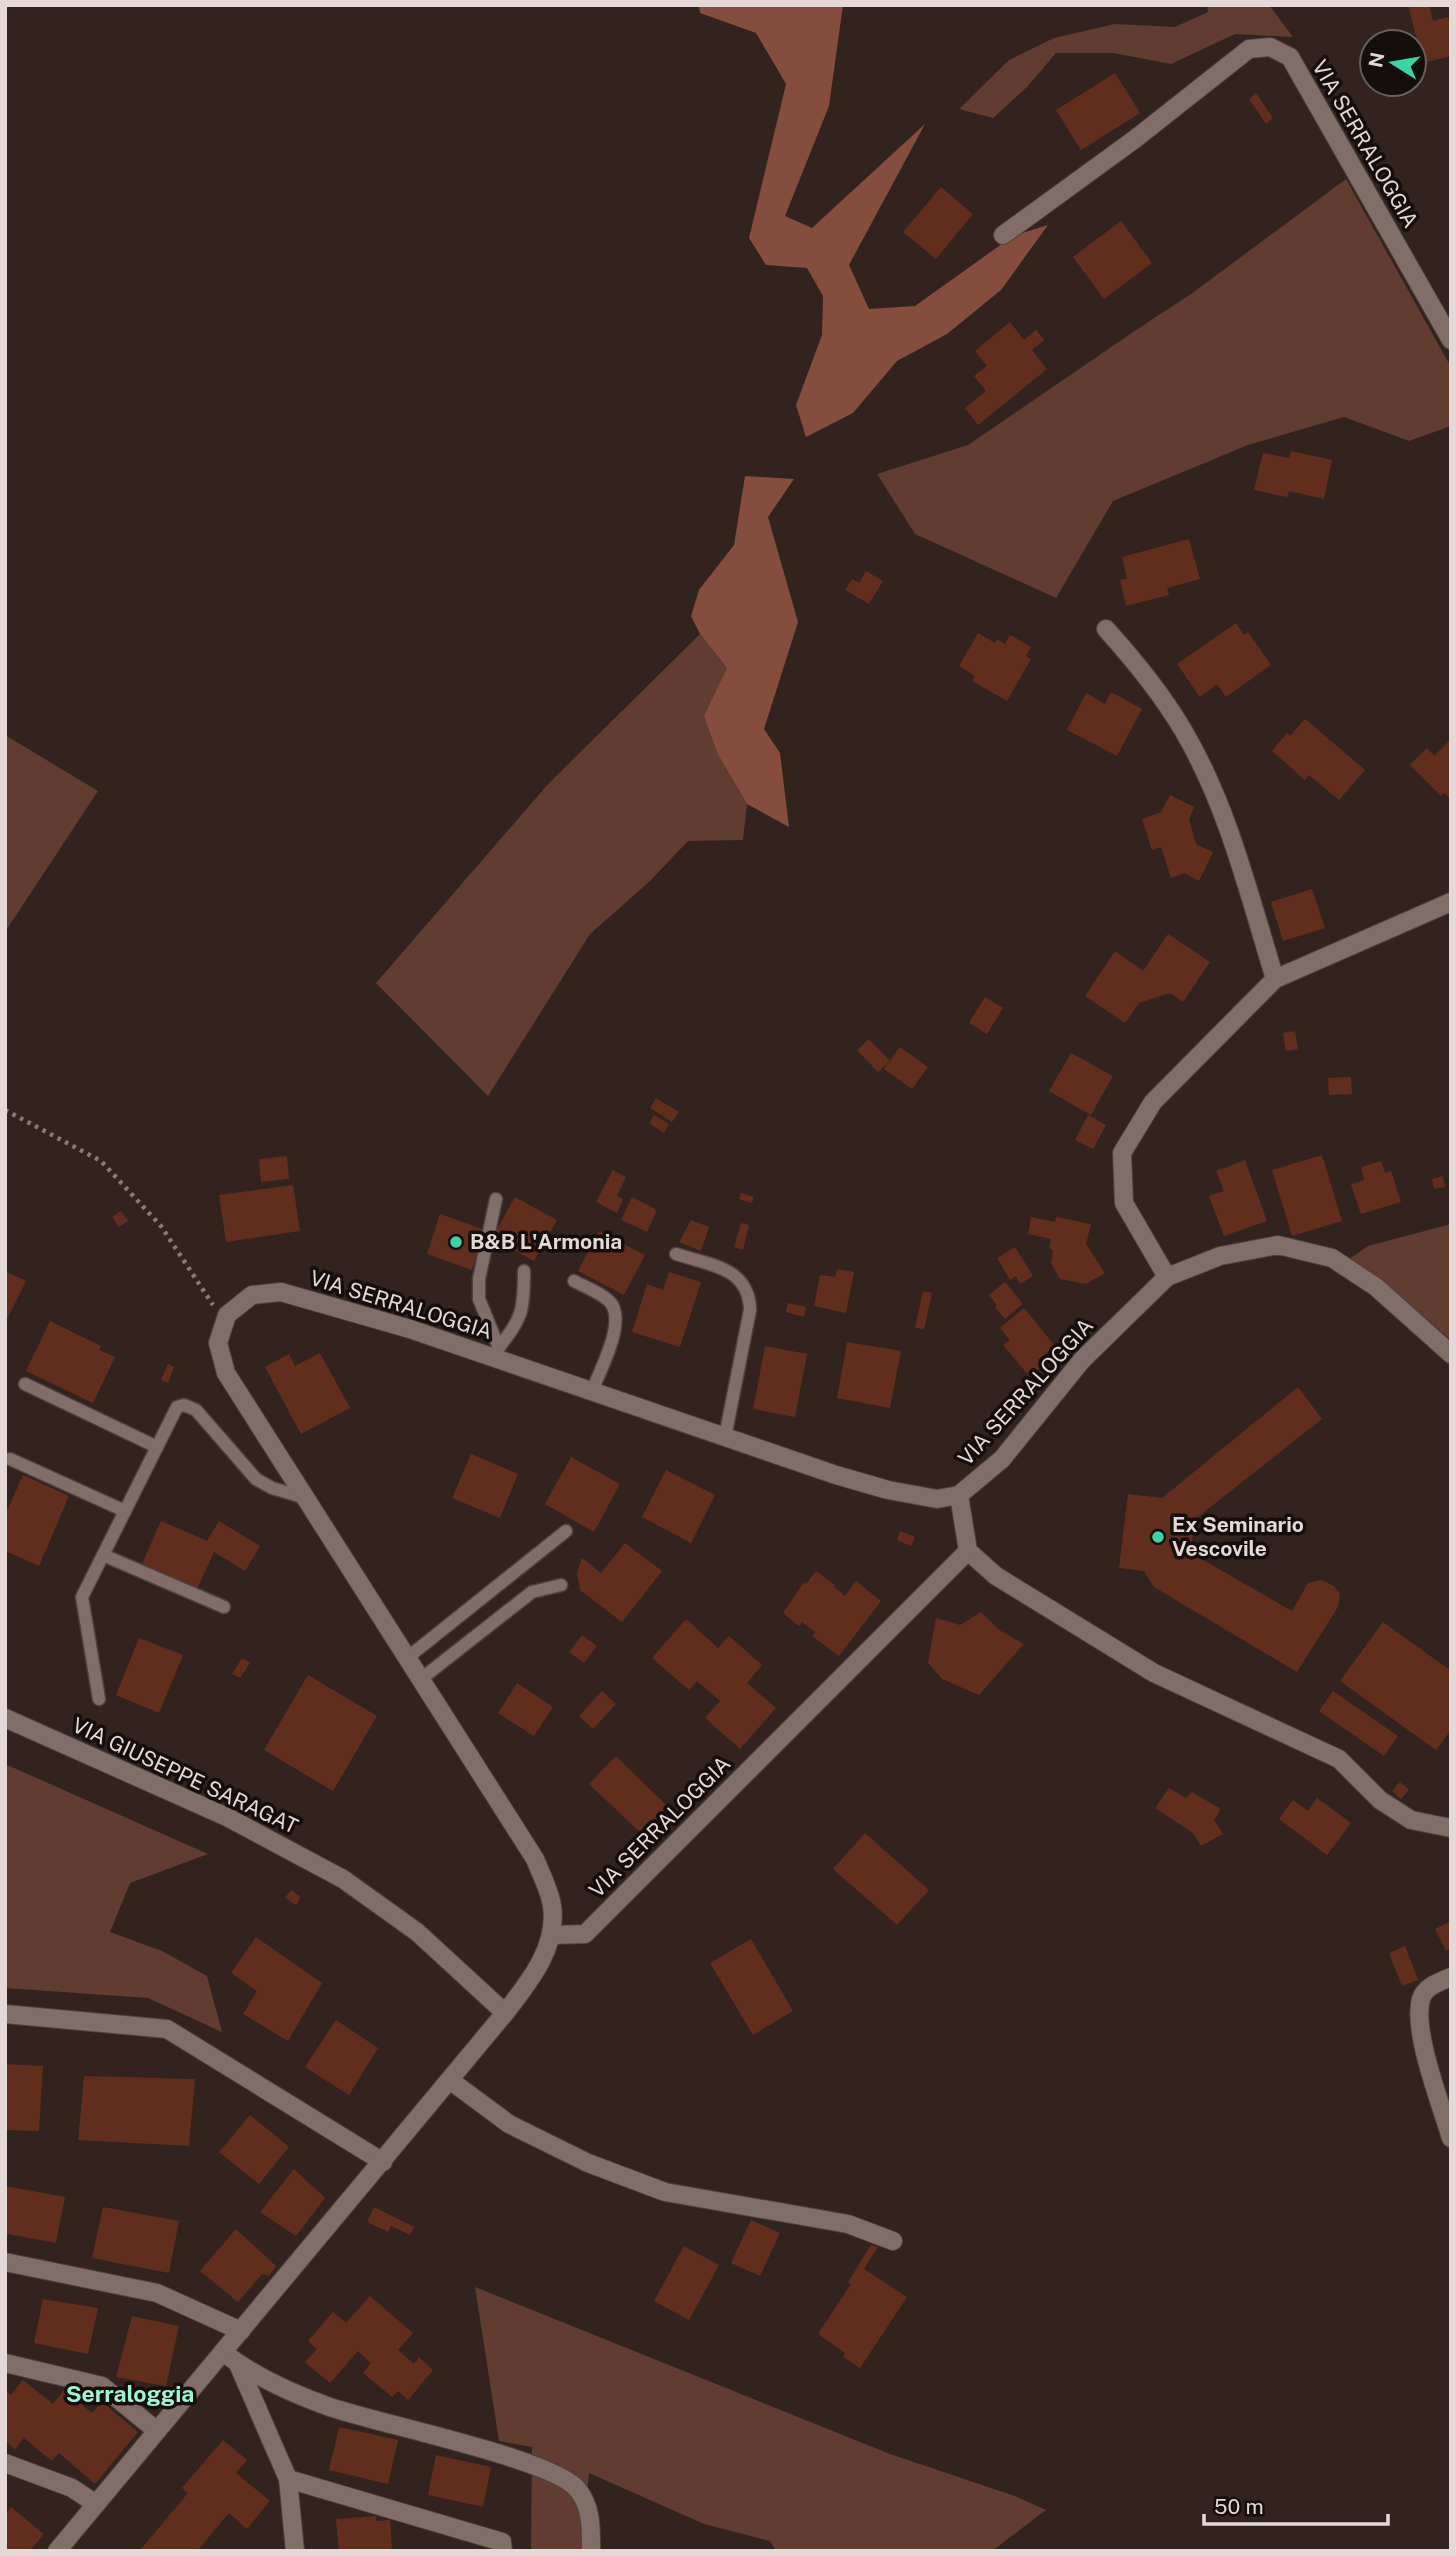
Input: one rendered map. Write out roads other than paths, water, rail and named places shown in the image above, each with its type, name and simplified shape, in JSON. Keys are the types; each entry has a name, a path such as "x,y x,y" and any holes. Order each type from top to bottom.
{"street":[{"name":"VIA SERRALOGGIA","path":"1003,235 1135,139 1249,50 1270,47 1290,57 1451,340"},
{"path":"1106,629 1146,673 1190,744 1226,820 1275,979"},
{"path":"1167,1277 1124,1203 1122,1153 1153,1102 1275,979 1451,902"},
{"name":"VIA SERRALOGGIA","path":"306,1498 226,1373 218,1343 227,1315 252,1295 281,1292 495,1353 592,1391 725,1437 888,1490 937,1499 959,1495 1002,1459 1082,1360 1167,1277 1220,1256 1278,1245 1332,1258 1376,1287 1451,1354"},
{"path":"959,1495 968,1551 996,1576 1154,1673 1339,1759 1380,1800 1411,1820 1451,1828"},
{"path":"57,2551 451,2081 531,1979 553,1935 552,1904 535,1859 306,1498"},
{"name":"VIA SERRALOGGIA","path":"553,1935 585,1934 968,1551"},
{"name":"VIA GIUSEPPE SARAGAT","path":"5,1718 227,1816 343,1880 416,1932 505,2013"},
{"path":"1451,1977 1430,1987 1422,1997 1418,2025 1451,2138"},
{"path":"5,2014 167,2029 383,2162"},
{"path":"451,2081 509,2124 588,2163 665,2192 848,2224 893,2241"},
{"path":"5,2262 157,2293 241,2331"},
{"path":"223,2352 238,2364 278,2385 327,2406 519,2460 554,2473 578,2488 591,2516 591,2551"},
{"path":"5,2363 102,2386 158,2431"},
{"path":"238,2364 288,2479 295,2551"},
{"path":"5,2463 72,2487 96,2504"},
{"path":"288,2479 502,2542 503,2551"}],"lane":[{"path":"495,1353 479,1299 479,1279 496,1199"},
{"path":"676,1254 728,1270 742,1282 750,1294 750,1310 725,1437"},
{"path":"495,1353 518,1322 524,1308 524,1271"},
{"path":"574,1281 609,1300 617,1318 615,1331 592,1391"},
{"path":"25,1384 157,1447"},
{"path":"99,1699 82,1597 177,1407 184,1405 196,1410 257,1479 272,1488 306,1498"},
{"path":"10,1459 125,1511"},
{"path":"407,1658 566,1531"},
{"path":"103,1555 224,1606"},
{"path":"421,1679 532,1591 561,1585"}],"place":[{"name":"B&B L'Armonia","path":"456,1242"},
{"name":"Ex Seminario Vescovile","path":"1158,1537"}],"district":[{"name":"Serraloggia","path":"130,2394"}]}
